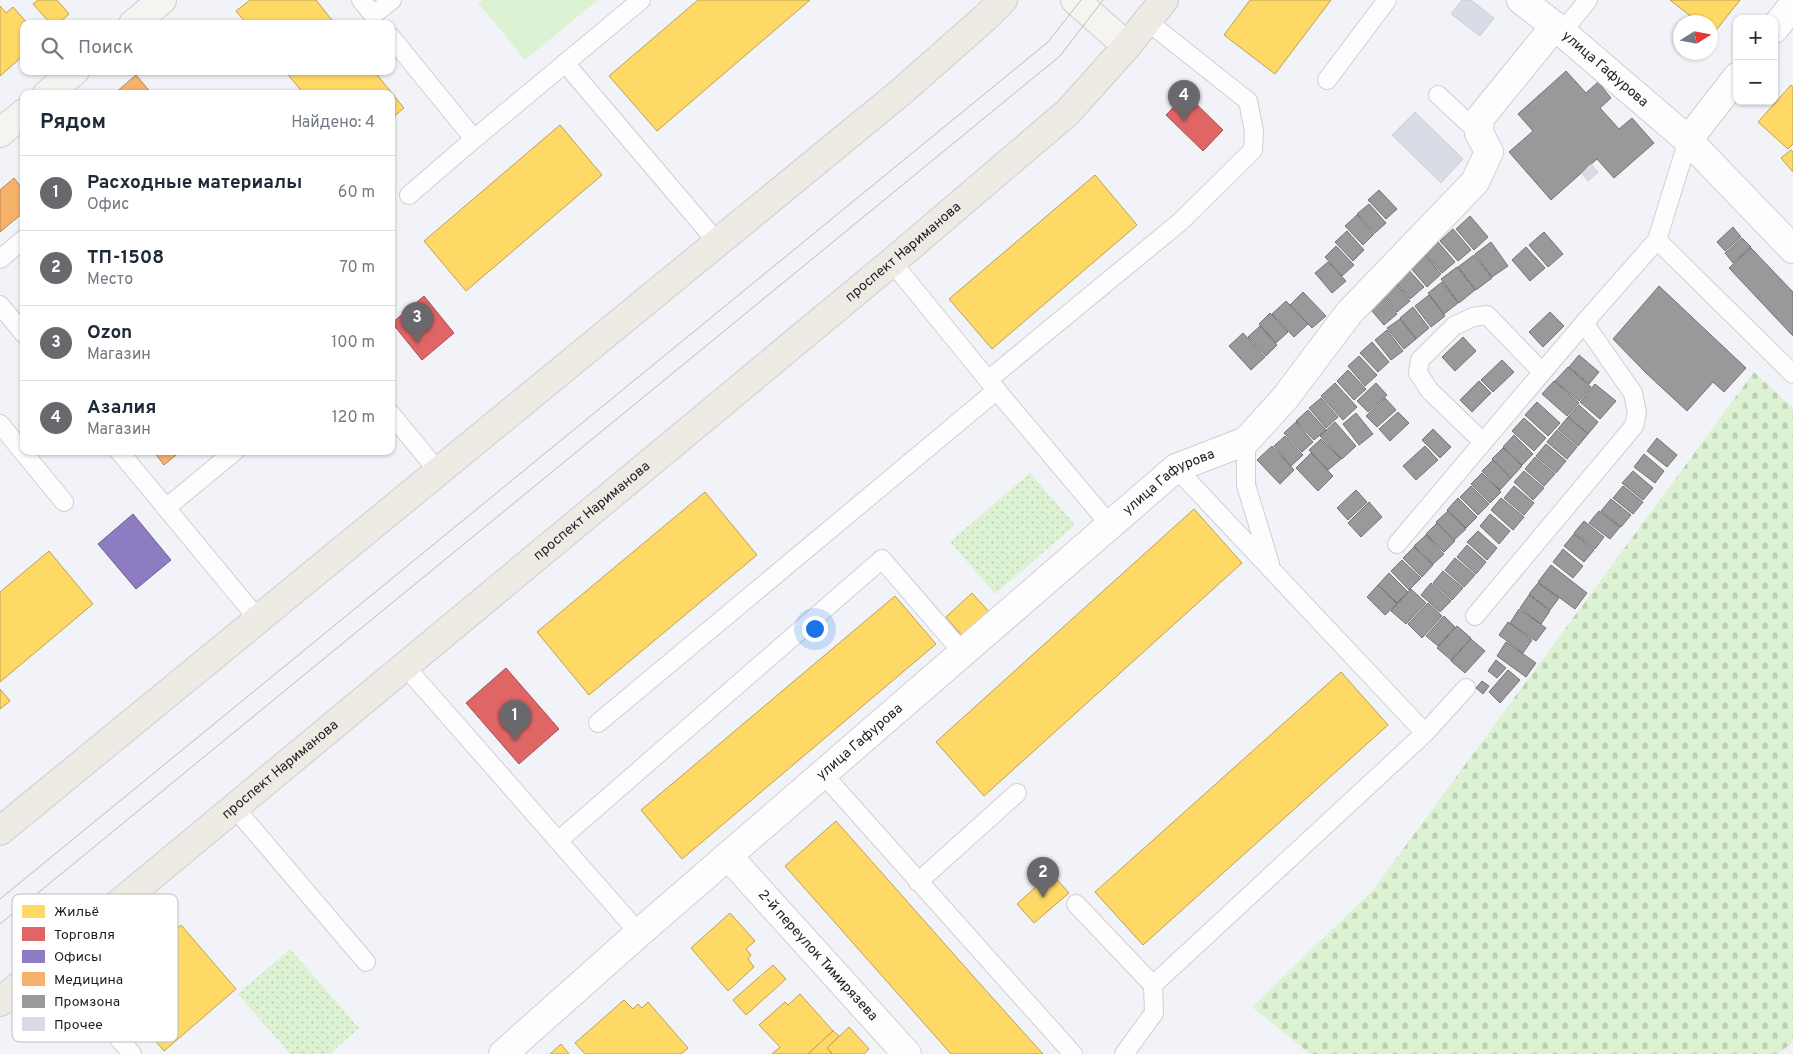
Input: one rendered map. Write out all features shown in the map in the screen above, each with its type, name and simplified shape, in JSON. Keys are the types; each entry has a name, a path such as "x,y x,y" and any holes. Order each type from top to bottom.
{"main road":[{"path":"2,826 258,619 901,92 1003,0"},
{"name":"проспект Нариманова","path":"129,894 892,262 1068,112 1127,46 1164,0"},
{"name":"проспект Нариманова","path":"0,1002 12,992"}],"street":[{"path":"138,20 162,0"},
{"path":"1075,0 1127,46"},
{"path":"1521,0 1559,29"},
{"path":"1778,24 1793,5"},
{"name":"улица Гафурова","path":"503,1054 728,856 1176,468 1246,441 1285,398 1350,313 1475,182 1489,152 1479,133 1480,118 1559,29 1688,140 1793,249"},
{"path":"52,90 70,75"},
{"path":"1688,140 1733,82"},
{"path":"0,132 20,116"},
{"name":"2-й переулок Тимирязева","path":"728,856 907,1054"}],"lane":[{"path":"361,0 377,19 392,0"},
{"path":"409,195 641,0"},
{"path":"1327,80 1387,0"},
{"path":"1559,29 1588,0"},
{"path":"598,723 993,385 1180,222 1254,150 1254,131 1248,101 1147,21"},
{"path":"395,42 474,139"},
{"path":"565,63 717,242"},
{"path":"1438,95 1479,133"},
{"path":"1397,544 1542,372 1657,240 1688,140"},
{"path":"1657,240 1793,374"},
{"path":"0,259 20,243"},
{"path":"892,262 1110,525"},
{"path":"0,305 20,329"},
{"path":"1483,442 1430,391 1418,372 1420,360 1454,326 1473,317 1487,315 1542,372"},
{"path":"1476,616 1634,426 1637,413 1633,393 1584,323"},
{"path":"395,419 438,472"},
{"path":"0,424 20,448"},
{"path":"1246,441 1246,485 1272,569"},
{"path":"25,455 64,502"},
{"path":"122,455 258,619"},
{"path":"166,508 230,455"},
{"path":"1176,468 1425,733"},
{"path":"558,841 882,559 963,653"},
{"path":"404,665 639,934"},
{"path":"1153,985 1425,733 1466,688"},
{"path":"823,774 1073,1054"},
{"path":"918,882 1017,793"},
{"path":"234,807 366,962"},
{"path":"1076,904 1153,985 1154,1013 1124,1054"},
{"path":"121,1042 130,1053"}],"green space":[{"path":"482,0 598,0 525,60 478,3"},
{"path":"1754,372 1793,408 1793,1042 1778,1054 1310,1054 1252,1007 1373,890"},
{"path":"1030,473 1075,525 995,594 950,542"},
{"path":"290,949 359,1028 330,1054 290,1054 238,994"}],"building: Жильё":[{"path":"38,0 57,0 69,14 62,20 47,20 33,4"},
{"path":"250,0 316,0 332,20 244,20 236,11"},
{"path":"698,0 810,0 657,131 609,76"},
{"path":"1250,0 1331,0 1275,74 1224,35"},
{"path":"1670,0 1740,0 1718,28 1718,15 1689,15"},
{"path":"0,6 6,13 13,7 24,20 20,20 20,58 0,76"},
{"path":"288,75 377,75 389,90 301,90"},
{"path":"1791,85 1793,87 1793,144 1788,149 1758,122 1773,105 1778,105 1778,100"},
{"path":"395,97 404,108 395,116"},
{"path":"560,125 602,175 466,291 424,241"},
{"path":"1791,150 1793,152 1793,172 1781,158"},
{"path":"1095,175 1137,225 992,349 949,299"},
{"path":"705,492 757,555 589,695 537,632"},
{"path":"1194,509 1242,563 984,796 936,742"},
{"path":"49,551 93,604 0,682 0,592"},
{"path":"972,593 992,615 965,639 946,617"},
{"path":"895,596 936,644 682,859 641,810"},
{"path":"1341,672 1388,725 1143,945 1095,892"},
{"path":"0,689 10,701 0,709"},
{"path":"836,821 1043,1054 951,1054 785,866"},
{"path":"1051,873 1069,893 1034,923 1017,904"},
{"path":"730,913 755,941 746,949 751,955 748,959 754,967 728,991 691,948"},
{"path":"181,925 236,989 178,1039 178,928"},
{"path":"773,965 786,979 746,1015 733,1000"},
{"path":"800,994 833,1031 808,1054 772,1054 780,1047 759,1025 785,1002 788,1005"},
{"path":"624,1000 633,1009 638,1004 642,1008 648,1002 688,1048 681,1054 585,1054 575,1043"},
{"path":"849,1027 869,1049 864,1054 833,1054 827,1048"},
{"path":"833,1031 839,1036 827,1048 832,1054 808,1054"},
{"path":"156,1042 174,1042 164,1051"},
{"path":"561,1044 569,1054 550,1054"}],"building: Торговля":[{"path":"1186,94 1223,130 1203,151 1166,115"},
{"path":"424,296 454,333 422,360 395,327 395,320"},
{"path":"506,668 559,729 519,764 466,703"}],"building: Офисы":[{"path":"133,514 171,560 136,589 98,544"}],"building: Медицина":[{"path":"136,75 149,90 119,90"},
{"path":"14,178 20,186 20,215 0,232 0,190"},
{"path":"156,455 176,455 164,465"}],"building: Промзона":[{"path":"1566,71 1586,93 1598,82 1611,98 1600,108 1619,129 1632,118 1654,143 1614,178 1597,159 1551,200 1509,152 1533,131 1518,114"},
{"path":"1379,190 1397,209 1386,219 1368,200"},
{"path":"1369,204 1386,223 1375,233 1357,214"},
{"path":"1357,215 1374,234 1363,245 1345,226"},
{"path":"1470,216 1488,237 1474,250 1456,229"},
{"path":"1733,227 1741,237 1725,251 1717,242"},
{"path":"1453,229 1471,250 1458,261 1440,241"},
{"path":"1347,231 1364,250 1353,261 1335,242"},
{"path":"1544,232 1563,254 1548,267 1529,245"},
{"path":"1742,238 1751,247 1733,263 1725,253"},
{"path":"1438,242 1455,262 1442,273 1425,254"},
{"path":"1491,242 1508,266 1492,277 1475,254"},
{"path":"1336,246 1354,265 1342,276 1325,257"},
{"path":"1526,247 1545,268 1530,281 1512,260"},
{"path":"1751,248 1793,292 1793,336 1729,268"},
{"path":"1423,253 1441,274 1427,287 1409,266"},
{"path":"1474,255 1492,278 1476,290 1458,267"},
{"path":"1328,262 1346,281 1332,293 1315,273"},
{"path":"1406,267 1424,287 1410,299 1393,279"},
{"path":"1457,267 1475,290 1459,303 1441,279"},
{"path":"1391,278 1410,301 1397,312 1378,289"},
{"path":"1442,282 1458,303 1444,314 1428,293"},
{"path":"1659,286 1746,368 1724,392 1713,382 1687,411 1613,339"},
{"path":"1378,291 1397,314 1384,325 1365,303"},
{"path":"1303,292 1326,316 1312,328 1290,305"},
{"path":"1429,295 1445,316 1431,327 1415,306"},
{"path":"1286,301 1308,324 1294,337 1272,314"},
{"path":"1413,307 1429,328 1416,339 1400,318"},
{"path":"1550,312 1564,326 1543,347 1529,332"},
{"path":"1270,313 1288,332 1276,343 1259,324"},
{"path":"1400,319 1416,339 1404,349 1387,328"},
{"path":"1260,326 1277,345 1266,356 1248,337"},
{"path":"1387,330 1403,351 1391,360 1375,340"},
{"path":"1243,333 1265,357 1251,370 1229,346"},
{"path":"1463,337 1476,351 1455,371 1442,357"},
{"path":"1372,342 1389,362 1378,372 1360,353"},
{"path":"1579,355 1599,372 1589,384 1569,367"},
{"path":"1359,356 1377,375 1365,386 1348,366"},
{"path":"1502,360 1514,372 1493,392 1481,380"},
{"path":"1568,367 1591,387 1579,401 1555,381"},
{"path":"1348,370 1366,389 1354,400 1337,381"},
{"path":"1479,381 1491,393 1472,412 1460,400"},
{"path":"1554,381 1579,403 1567,416 1542,394"},
{"path":"1335,383 1357,407 1343,420 1321,396"},
{"path":"1376,383 1387,395 1368,412 1357,401"},
{"path":"1595,384 1616,401 1600,419 1580,402"},
{"path":"1321,398 1338,417 1326,428 1309,408"},
{"path":"1385,398 1396,410 1377,427 1366,416"},
{"path":"1537,402 1560,423 1548,436 1525,415"},
{"path":"1579,405 1598,422 1588,434 1568,417"},
{"path":"1308,410 1326,430 1314,440 1296,421"},
{"path":"1398,412 1409,423 1390,441 1379,429"},
{"path":"1356,413 1373,434 1359,445 1343,424"},
{"path":"1568,417 1588,434 1578,446 1558,429"},
{"path":"1524,418 1546,438 1534,451 1512,431"},
{"path":"1296,422 1313,442 1302,452 1284,433"},
{"path":"1335,422 1356,446 1342,459 1320,436"},
{"path":"1433,429 1451,447 1440,458 1422,440"},
{"path":"1557,430 1577,447 1567,459 1547,442"},
{"path":"1514,435 1533,454 1522,465 1503,447"},
{"path":"1285,436 1303,455 1291,466 1274,446"},
{"path":"1657,438 1677,455 1667,467 1647,451"},
{"path":"1321,439 1341,459 1328,470 1309,450"},
{"path":"1546,444 1566,461 1556,473 1536,456"},
{"path":"1272,446 1294,470 1280,484 1257,460"},
{"path":"1425,446 1438,460 1416,480 1403,466"},
{"path":"1503,448 1522,466 1511,478 1492,459"},
{"path":"1311,453 1333,476 1318,491 1296,468"},
{"path":"1644,454 1664,471 1655,483 1634,467"},
{"path":"1535,457 1555,474 1544,486 1525,469"},
{"path":"1493,460 1511,478 1500,490 1482,471"},
{"path":"1524,471 1544,488 1533,500 1514,482"},
{"path":"1633,471 1653,488 1643,500 1622,483"},
{"path":"1482,473 1501,492 1490,503 1471,484"},
{"path":"1471,486 1489,504 1478,515 1460,497"},
{"path":"1514,486 1534,503 1524,515 1504,498"},
{"path":"1623,486 1643,502 1633,514 1613,498"},
{"path":"1356,490 1367,502 1348,520 1337,508"},
{"path":"1458,498 1477,517 1466,528 1447,510"},
{"path":"1501,498 1524,517 1513,530 1491,510"},
{"path":"1611,499 1631,515 1621,527 1601,511"},
{"path":"1369,502 1382,517 1361,537 1348,523"},
{"path":"1448,511 1466,529 1454,540 1436,522"},
{"path":"1599,511 1620,527 1610,539 1589,523"},
{"path":"1490,514 1510,531 1499,544 1480,526"},
{"path":"1584,521 1604,537 1595,549 1574,533"},
{"path":"1437,523 1455,541 1444,552 1426,534"},
{"path":"1478,531 1497,548 1487,560 1467,542"},
{"path":"1574,534 1594,550 1584,562 1564,546"},
{"path":"1426,535 1444,554 1433,564 1414,546"},
{"path":"1467,545 1486,562 1476,574 1457,557"},
{"path":"1414,547 1433,565 1422,577 1403,558"},
{"path":"1563,549 1583,566 1573,578 1553,562"},
{"path":"1455,558 1475,575 1464,587 1445,570"},
{"path":"1402,560 1421,578 1409,590 1391,571"},
{"path":"1551,565 1587,593 1575,609 1538,582"},
{"path":"1443,571 1463,588 1452,600 1433,583"},
{"path":"1389,573 1408,592 1397,603 1378,585"},
{"path":"1431,583 1451,601 1440,612 1421,595"},
{"path":"1538,583 1559,598 1550,610 1529,594"},
{"path":"1378,585 1397,604 1385,615 1367,597"},
{"path":"1411,589 1426,603 1406,624 1391,611"},
{"path":"1529,595 1550,611 1541,624 1520,608"},
{"path":"1428,603 1442,616 1422,638 1408,624"},
{"path":"1519,609 1546,628 1536,641 1510,623"},
{"path":"1444,616 1455,627 1438,646 1426,636"},
{"path":"1508,622 1532,640 1523,653 1499,635"},
{"path":"1457,626 1471,638 1451,660 1437,648"},
{"path":"1471,639 1485,651 1465,673 1451,661"},
{"path":"1506,642 1536,663 1526,677 1497,656"},
{"path":"1496,660 1506,668 1497,678 1488,671"},
{"path":"1508,670 1520,680 1500,703 1489,692"},
{"path":"1482,681 1489,686 1483,694 1476,688"}],"building: Прочее":[{"path":"1462,0 1471,0 1494,18 1480,36 1451,14"},
{"path":"1415,112 1463,159 1441,183 1392,135"},
{"path":"1591,164 1598,172 1588,181 1582,173"}],"tram line":[{"path":"0,899 1048,42 1081,0"},
{"path":"37,894 1060,56 1103,0"},
{"path":"0,924 12,914"}],"place":[{"name":"Азалия","path":"1184,121"},
{"name":"Ozon","path":"417,343"},
{"name":"Расходные материалы","path":"515,741"},
{"name":"ТП-1508","path":"1043,898"}]}
